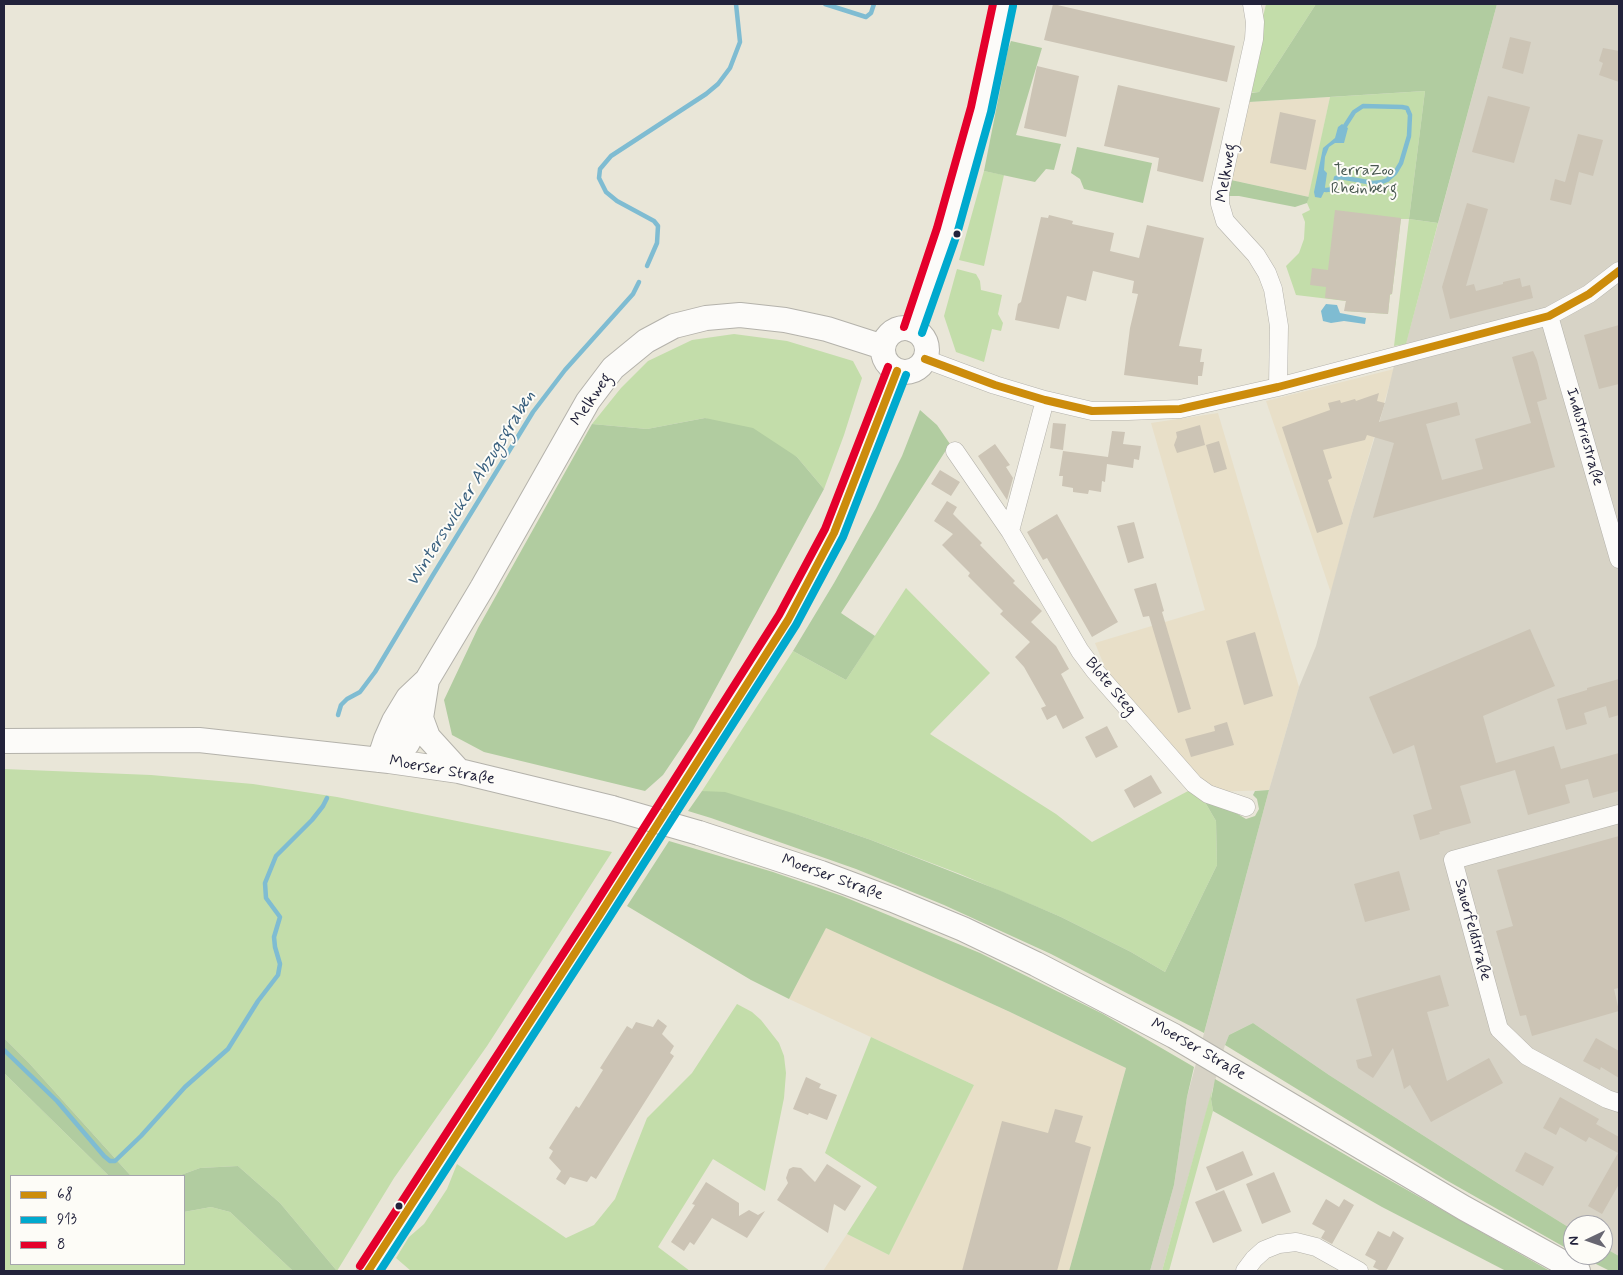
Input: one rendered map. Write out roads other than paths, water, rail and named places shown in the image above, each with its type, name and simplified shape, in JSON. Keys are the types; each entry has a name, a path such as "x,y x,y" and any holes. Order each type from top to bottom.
{"main road":[{"path":"913,330 947,231 981,109 1003,4"},
{"name":"Melkweg","path":"384,761 394,721 408,698 427,680 482,588 588,401 614,368 646,341 674,326 706,318 740,315 785,320 827,329 883,347"},
{"path":"907,328 913,330 925,340 927,352 925,359 917,369 904,372 890,368 883,354 883,347 889,335 894,331 907,328"},
{"name":"Melkweg","path":"384,761 408,744 421,718 427,680"},
{"path":"421,718 428,738 459,771"},
{"name":"Moerser Straße","path":"4,741 199,740 459,771 612,808 699,833 821,873 954,926 1036,964 1174,1036 1464,1208 1578,1271"}],"street":[{"name":"Melkweg","path":"1252,4 1255,22 1254,39 1220,192 1220,204 1225,221 1256,255 1267,273 1273,289 1279,326 1278,387"},
{"path":"925,359 995,385 1044,400 1092,410 1180,409 1278,387 1549,316 1589,294 1619,271"},
{"name":"Industriestraße","path":"1549,316 1619,559"},
{"path":"368,1271 599,916 788,620 834,533 897,371"},
{"path":"1010,531 1044,400"},
{"name":"Blote Steg","path":"954,451 1010,531 1080,651 1095,671 1194,784 1208,794 1246,807"},
{"name":"Sauerfeldstraße","path":"1619,814 1453,860 1499,1029 1527,1056 1607,1099 1619,1103"},
{"path":"1245,1271 1264,1250 1280,1244 1296,1242 1316,1247 1359,1271"}],"water":[{"path":"1342,124 1348,128 1344,143 1335,143 1329,147 1325,157 1324,170 1327,173 1326,192 1324,192 1321,198 1315,197 1314,192 1323,148 1335,138 1338,127"},
{"path":"1326,304 1337,305 1340,313 1366,318 1365,324 1323,321 1321,311"}],"waterway":[{"name":"Winterswicker Abzugsgraben","path":"647,266 657,243 658,226 654,221 617,201 606,192 599,178 600,169 611,156 706,94 718,84 730,68 740,42 736,4"},
{"name":"Winterswicker Abzugsgraben","path":"825,4 866,17 871,13 874,4"},
{"path":"1326,190 1334,189 1336,178 1340,177 1373,183 1387,180 1395,173 1401,163 1409,136 1410,115 1407,108 1402,107 1363,106 1354,112 1345,126"},
{"name":"Winterswicker Abzugsgraben","path":"338,715 341,705 347,699 360,692 375,672 533,412 565,370 633,294 639,282"},
{"name":"Winterswicker Abzugsgraben","path":"4,1050 57,1101 104,1156 110,1161 115,1161 141,1136 185,1087 228,1049 258,1001 278,975 280,964 274,937 280,917 266,898 265,883 276,856 312,820 327,798"}],"park label":[{"name":"TerraZoo Rheinberg","path":"1364,181"}]}
